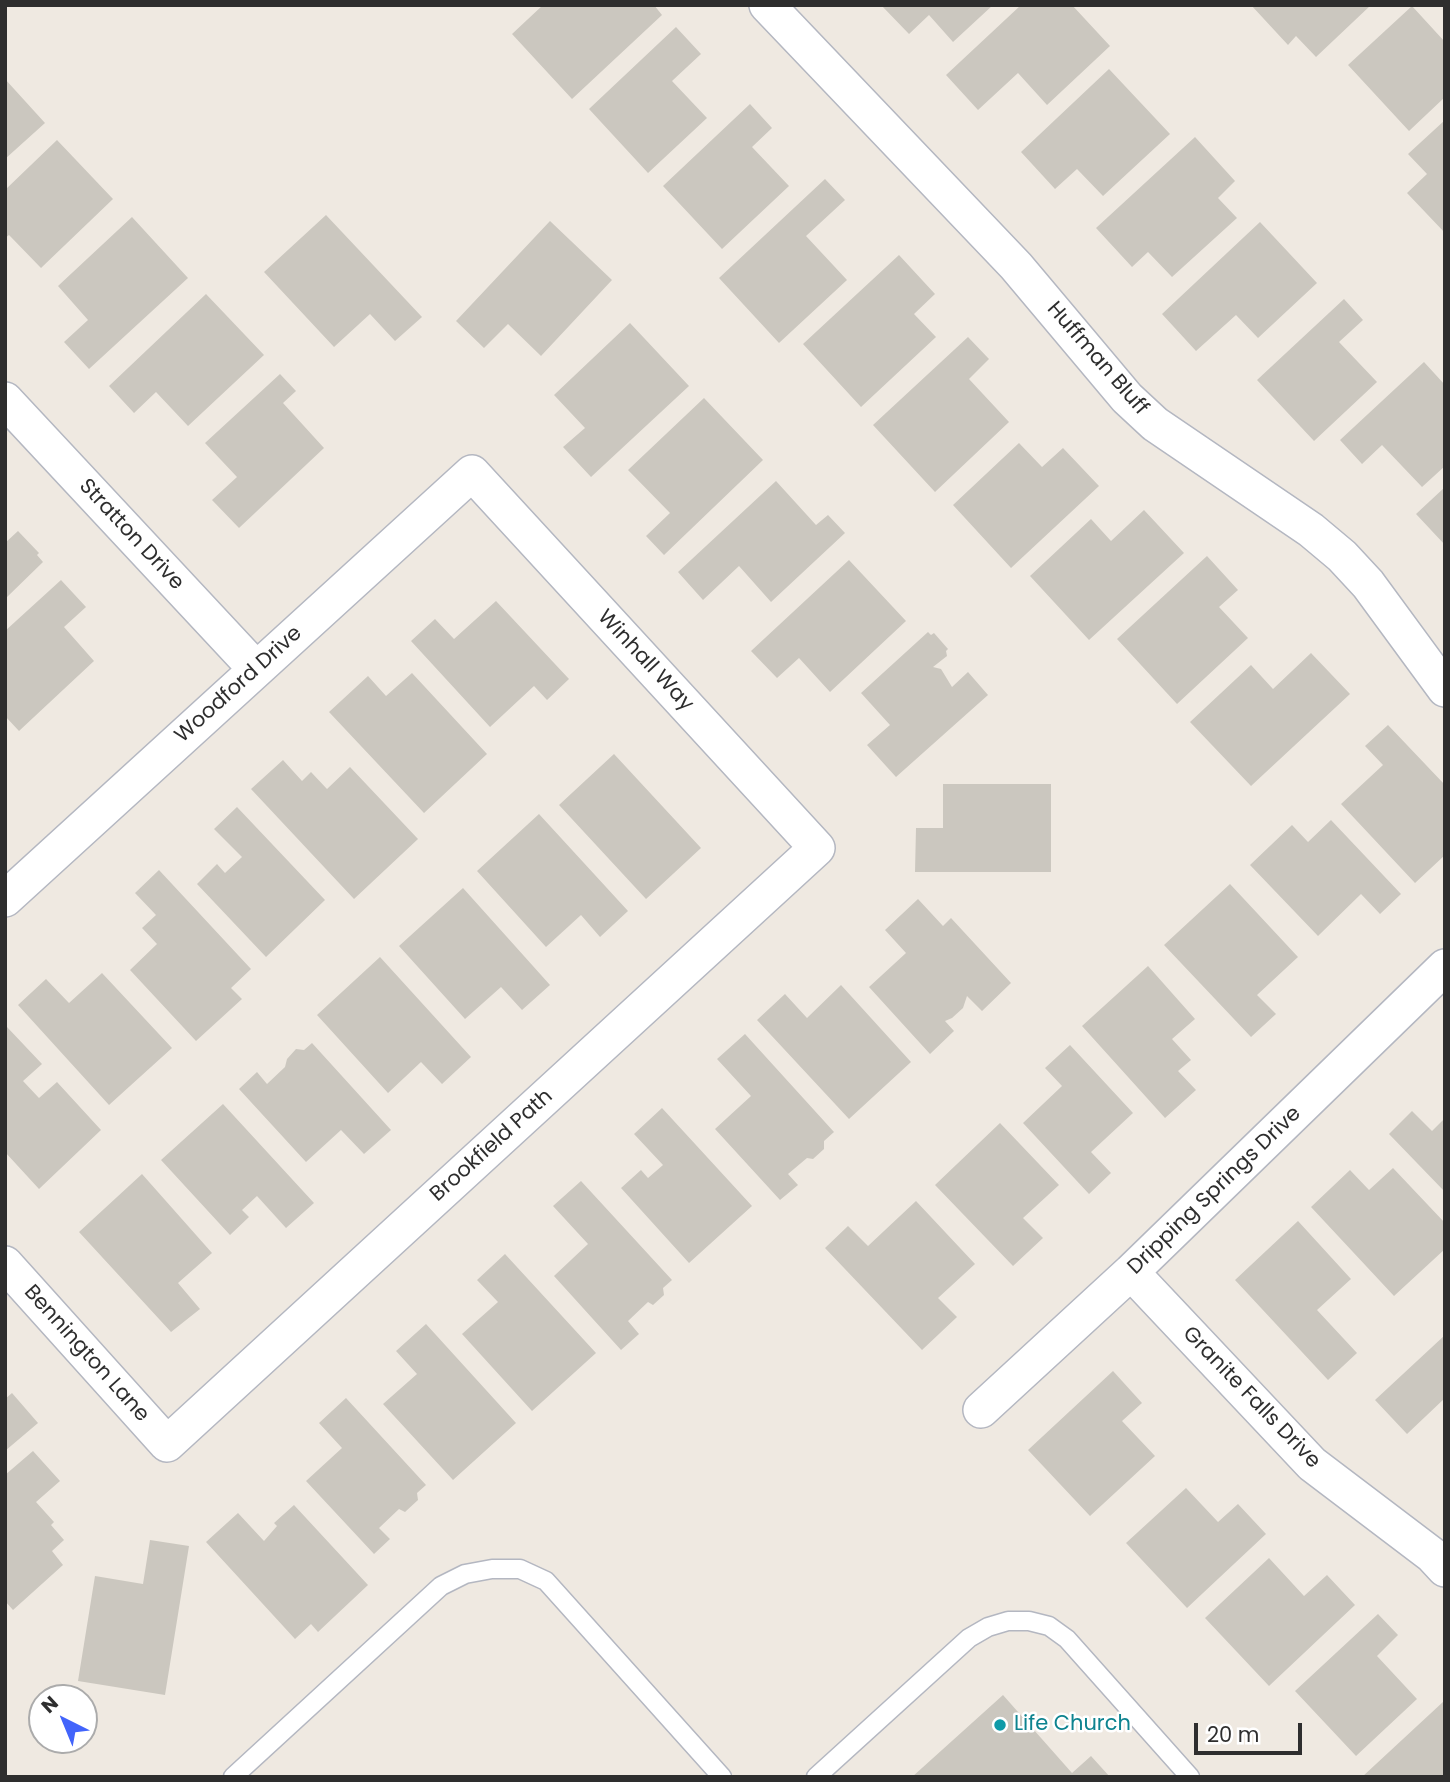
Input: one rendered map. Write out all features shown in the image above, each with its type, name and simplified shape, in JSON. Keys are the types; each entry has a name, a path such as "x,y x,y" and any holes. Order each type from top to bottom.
{"street":[{"name":"Huffman Bluff","path":"767,5 1016,266 1127,398 1155,424 1311,530 1342,556 1368,584 1445,689"},
{"name":"Stratton Drive","path":"5,400 256,669"},
{"name":"Woodford Drive","path":"5,899 472,473"},
{"name":"Winhall Way","path":"472,473 817,849"},
{"name":"Brookfield Path","path":"167,1444 817,849"},
{"name":"Dripping Springs Drive","path":"981,1410 1131,1272 1445,967"},
{"name":"Bennington Lane","path":"5,1264 167,1444"},
{"name":"Granite Falls Drive","path":"1131,1272 1312,1464 1432,1555 1445,1569"}],"lane":[{"path":"233,1777 441,1586 465,1574 492,1569 520,1569 547,1581 722,1777"},
{"path":"816,1777 969,1638 988,1627 1008,1621 1029,1621 1049,1626 1067,1639 1190,1777"}],"building":[{"path":"543,5 654,5 662,15 572,99 512,34"},
{"path":"881,5 993,5 953,42 929,15 909,34"},
{"path":"1021,5 1072,5 1110,46 1047,105 1018,73 978,110 946,75"},
{"path":"1251,5 1371,5 1316,57 1296,36 1288,45"},
{"path":"1412,6 1445,42 1445,97 1409,131 1348,65"},
{"path":"676,27 701,54 672,81 707,118 648,173 589,109"},
{"path":"1109,69 1170,134 1103,196 1077,169 1055,189 1021,152"},
{"path":"5,79 45,123 5,159"},
{"path":"750,104 772,128 752,147 789,186 722,249 663,186"},
{"path":"1445,120 1445,233 1407,193 1427,174 1408,154"},
{"path":"1195,137 1235,181 1218,198 1237,218 1172,277 1148,252 1132,267 1096,228"},
{"path":"57,140 113,199 41,268 9,235 5,238 5,190"},
{"path":"825,179 845,200 806,236 847,280 779,343 719,278"},
{"path":"326,215 422,317 395,341 370,314 334,347 264,272"},
{"path":"132,217 188,278 89,369 64,342 88,320 58,286"},
{"path":"550,221 612,280 541,356 508,324 484,348 456,321"},
{"path":"1260,222 1317,283 1258,338 1236,315 1196,351 1162,314"},
{"path":"899,255 935,294 914,314 936,337 861,407 803,344"},
{"path":"206,294 264,355 188,426 156,392 134,413 109,386"},
{"path":"1344,299 1363,320 1339,342 1377,382 1314,441 1257,380"},
{"path":"630,323 689,386 591,477 563,447 585,428 554,395"},
{"path":"968,337 989,359 969,379 1009,422 935,492 873,425"},
{"path":"1424,362 1445,385 1445,466 1422,487 1382,445 1362,464 1340,440"},
{"path":"280,374 296,391 283,403 324,448 239,528 212,500 237,477 205,443"},
{"path":"704,398 763,460 664,555 646,536 670,513 628,470"},
{"path":"1019,443 1042,467 1063,448 1099,486 1011,568 953,505"},
{"path":"776,481 816,525 828,515 845,533 771,602 739,566 703,600 678,572"},
{"path":"1445,487 1445,545 1416,514"},
{"path":"1144,510 1184,553 1089,640 1030,576 1091,519 1111,541"},
{"path":"18,531 39,553 37,555 43,562 5,599 5,543"},
{"path":"1207,556 1238,590 1219,607 1248,638 1177,704 1117,639"},
{"path":"849,560 906,621 830,692 799,658 777,678 751,651"},
{"path":"61,580 86,607 64,627 94,661 19,731 5,716 5,631"},
{"path":"496,601 569,679 547,700 534,686 490,727 411,641 435,619 454,639"},
{"path":"928,632 931,635 934,633 948,649 947,656 933,667 941,669 952,687 968,672 988,695 896,777 867,745 890,725 861,693"},
{"path":"1311,653 1350,694 1251,786 1190,722 1251,665 1273,689"},
{"path":"412,673 487,754 424,813 329,712 368,676 386,696"},
{"path":"1388,725 1445,785 1445,855 1415,883 1341,804 1383,765 1365,746"},
{"path":"614,754 701,848 646,899 559,805"},
{"path":"283,760 302,781 311,772 327,789 350,767 418,839 354,899 251,789"},
{"path":"943,784 1051,784 1051,872 915,872 916,828 943,828"},
{"path":"237,807 325,900 266,957 197,884 217,864 225,873 242,857 214,829"},
{"path":"539,814 628,911 600,937 581,915 546,947 477,871"},
{"path":"1331,820 1401,894 1380,914 1361,894 1318,936 1250,865 1292,825 1308,842"},
{"path":"159,870 251,969 231,988 242,999 196,1041 130,970 157,944 142,928 156,915 135,893"},
{"path":"1230,884 1298,957 1257,995 1276,1014 1251,1037 1164,945"},
{"path":"463,888 550,985 522,1010 501,987 465,1019 399,946"},
{"path":"918,899 943,926 951,918 1011,983 982,1011 967,996 963,1008 945,1021 954,1031 930,1054 869,987 906,953 885,930"},
{"path":"380,957 471,1057 442,1084 421,1062 388,1093 317,1015"},
{"path":"1148,966 1195,1019 1172,1039 1191,1060 1178,1071 1196,1090 1165,1118 1082,1026"},
{"path":"102,973 172,1048 109,1105 18,1005 46,979 69,1003"},
{"path":"841,985 911,1062 849,1119 757,1020 785,994 807,1018"},
{"path":"7,1027 42,1064 23,1081 39,1098 57,1082 101,1130 39,1189 5,1152"},
{"path":"745,1034 834,1132 824,1141 824,1149 813,1159 807,1158 788,1174 798,1185 780,1200 715,1129 751,1096 717,1059"},
{"path":"312,1043 391,1130 364,1154 341,1130 306,1162 239,1089 257,1072 267,1084 285,1067 287,1059 296,1049 304,1050"},
{"path":"1070,1045 1133,1113 1091,1152 1111,1173 1089,1194 1023,1123 1062,1086 1045,1068"},
{"path":"223,1104 314,1203 286,1228 257,1196 242,1210 249,1217 230,1235 161,1160"},
{"path":"662,1108 752,1206 689,1263 621,1188 641,1170 648,1178 663,1165 634,1134"},
{"path":"1412,1111 1432,1131 1445,1118 1445,1192 1389,1134"},
{"path":"1000,1123 1059,1185 1023,1218 1043,1238 1013,1266 935,1185"},
{"path":"1393,1168 1445,1223 1445,1249 1394,1296 1311,1207 1350,1170 1369,1190"},
{"path":"142,1174 212,1253 178,1283 200,1309 171,1332 79,1232"},
{"path":"581,1181 672,1280 663,1288 664,1295 653,1305 648,1302 628,1321 639,1334 621,1350 554,1276 588,1244 553,1206"},
{"path":"916,1201 975,1264 938,1298 957,1317 922,1350 825,1248 848,1226 868,1246"},
{"path":"1298,1221 1351,1279 1317,1310 1357,1353 1328,1380 1235,1280"},
{"path":"505,1254 596,1353 532,1411 462,1334 498,1302 477,1280"},
{"path":"426,1324 516,1423 453,1480 383,1404 417,1374 396,1351"},
{"path":"1445,1335 1445,1398 1407,1434 1375,1400"},
{"path":"1113,1371 1142,1403 1122,1421 1155,1456 1090,1516 1028,1450"},
{"path":"12,1393 38,1423 5,1451 5,1399"},
{"path":"346,1398 426,1485 417,1493 418,1500 405,1512 399,1509 379,1528 390,1539 374,1554 306,1481 342,1448 319,1423"},
{"path":"33,1451 60,1481 36,1502 54,1522 51,1525 64,1540 52,1551 63,1565 13,1610 5,1601 5,1475"},
{"path":"1186,1488 1218,1522 1238,1504 1266,1534 1187,1608 1126,1543"},
{"path":"294,1505 368,1585 318,1632 311,1624 295,1639 206,1542 238,1513 264,1541 277,1526 274,1523"},
{"path":"150,1540 189,1546 165,1695 78,1681 95,1576 143,1584"},
{"path":"1269,1558 1304,1596 1327,1575 1355,1605 1269,1686 1205,1618"},
{"path":"1378,1614 1398,1635 1377,1656 1417,1699 1356,1756 1295,1691"},
{"name":"Life Church","path":"1003,1695 1072,1773 1091,1756 1110,1777 912,1777"},
{"path":"1444,1701 1445,1777 1362,1777"}],"place":[{"name":"Life Church","path":"1000,1725"}]}
